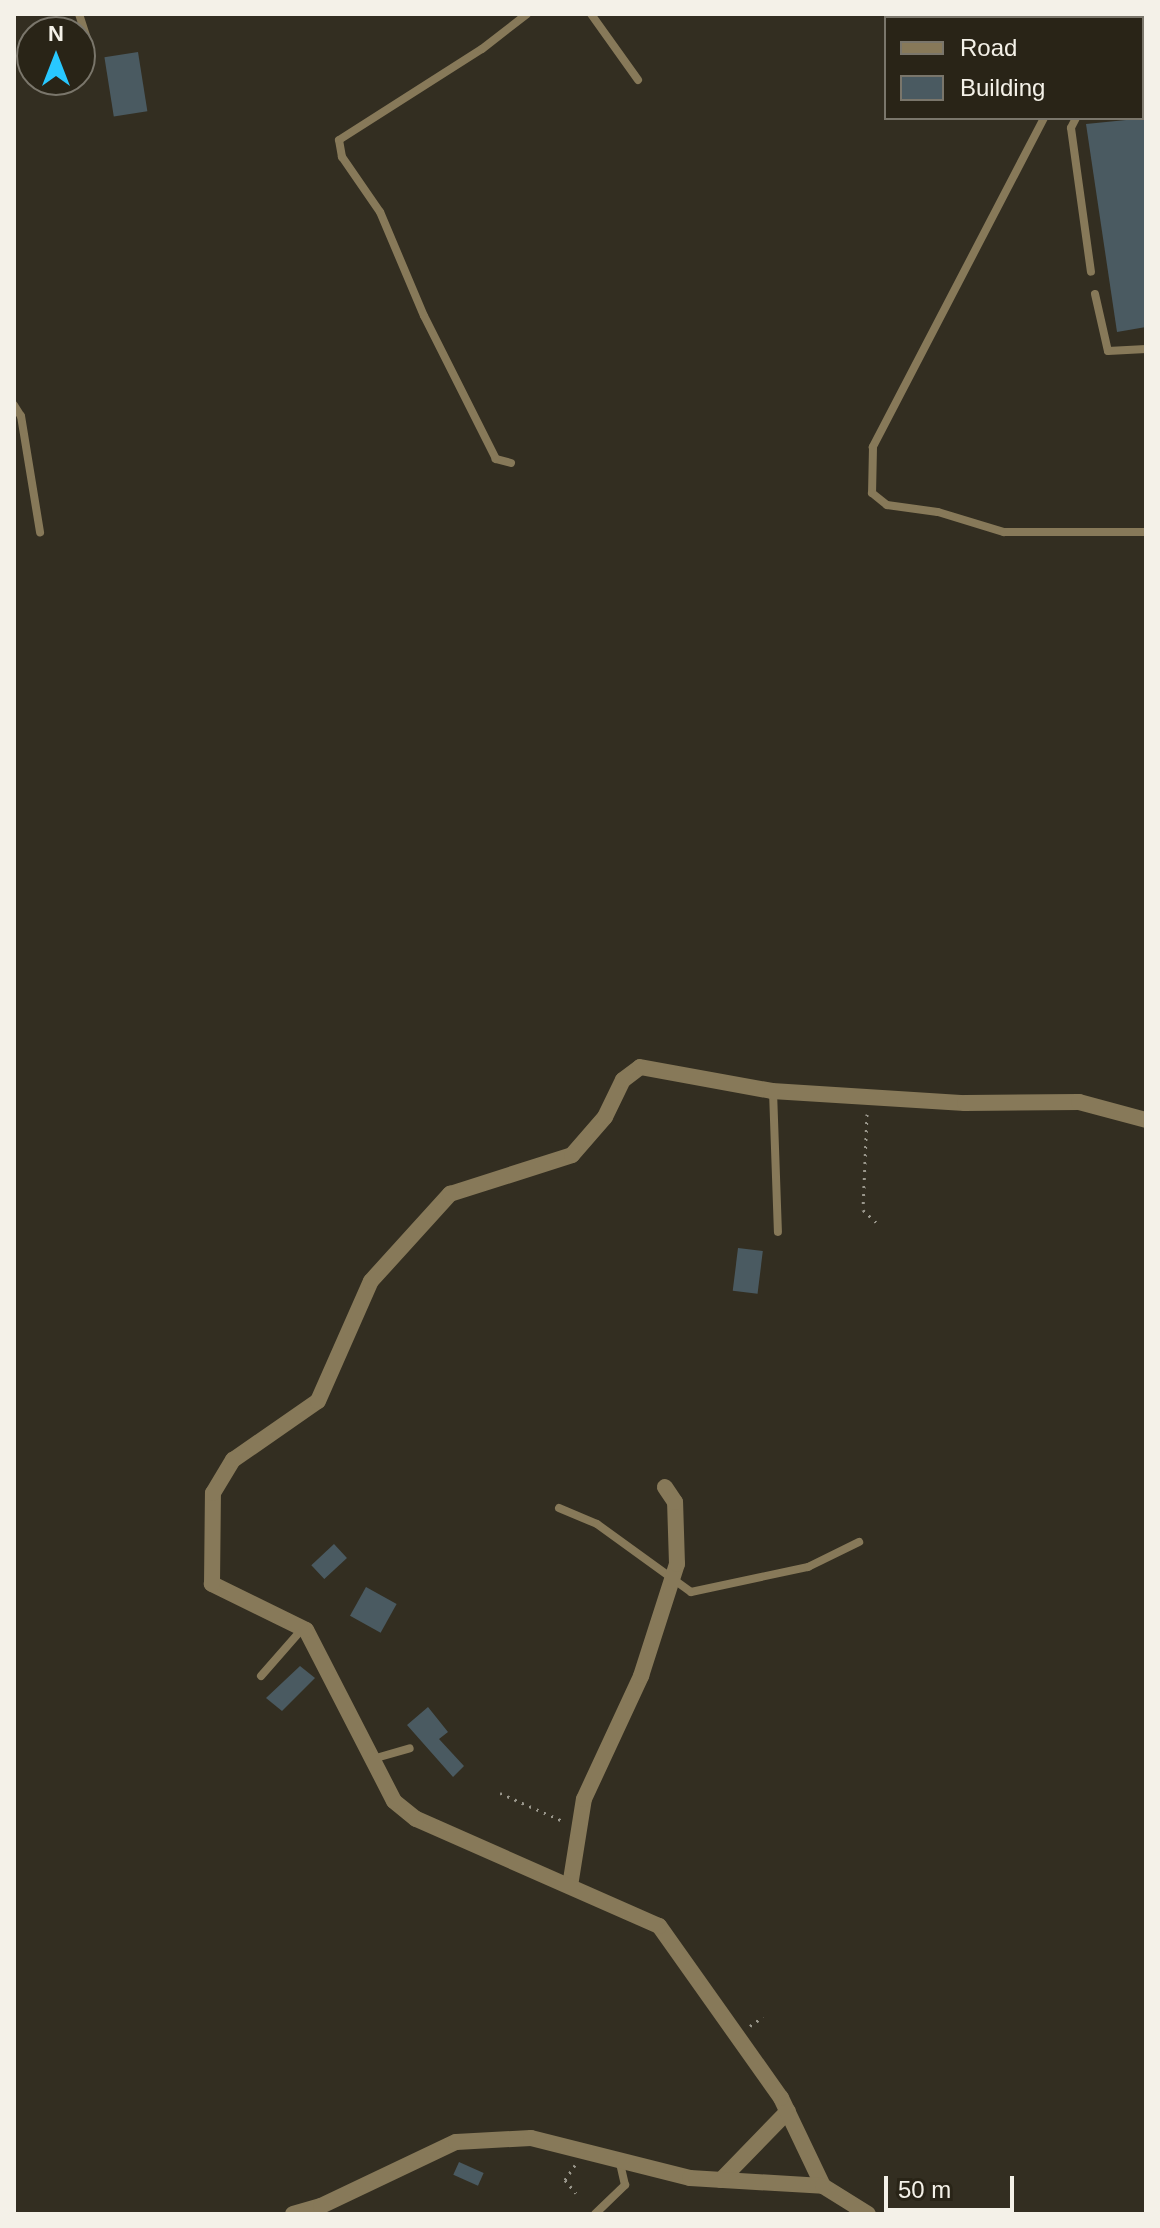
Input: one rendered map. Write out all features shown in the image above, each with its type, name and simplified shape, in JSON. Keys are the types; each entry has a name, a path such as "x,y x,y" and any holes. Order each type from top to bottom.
{"street":[{"path":"823,2186 788,2111 659,1926 413,1817 390,1795 376,1758 303,1628 212,1584 211,1501 220,1476 233,1460 318,1401 379,1270 450,1194 572,1155 605,1117 623,1080 640,1067 772,1091 965,1103 1079,1102 1146,1120"},
{"path":"570,1886 592,1778 641,1676 677,1564 675,1502 665,1487"},
{"path":"721,2180 788,2111"},
{"path":"293,2214 456,2142 531,2138 586,2149 690,2178 823,2186 868,2214"}],"lane":[{"path":"511,463 496,459 424,316 380,212 342,157 339,140 482,49 527,14"},
{"path":"591,14 638,80"},
{"path":"1043,120 873,447 872,493 887,505 947,515 1004,532 1146,532"},
{"path":"1075,120 1071,128 1091,272"},
{"path":"1095,294 1108,351 1146,349"},
{"path":"14,405 21,416 40,532"},
{"path":"772,1091 778,1232"},
{"path":"559,1508 597,1524 671,1582 691,1592 742,1584 808,1567 859,1542"},
{"path":"261,1676 303,1628"},
{"path":"376,1758 410,1748"},
{"path":"595,2214 625,2185 619,2158"}],"path":[{"path":"867,1095 863,1210 876,1222"},
{"path":"500,1793 580,1828"},
{"path":"576,2193 565,2180 586,2149"}],"building":[{"path":"138,52 147,111 114,117 104,57"},
{"path":"1144,118 1146,327 1117,332 1086,124"},
{"path":"738,1248 763,1251 758,1294 733,1291"},
{"path":"334,1544 347,1558 324,1579 311,1565"},
{"path":"366,1587 397,1604 381,1633 350,1616"},
{"path":"300,1666 315,1678 282,1711 266,1698"},
{"path":"428,1707 448,1732 439,1739 464,1766 453,1777 407,1725"},
{"path":"459,2162 484,2173 478,2186 453,2175"}]}
